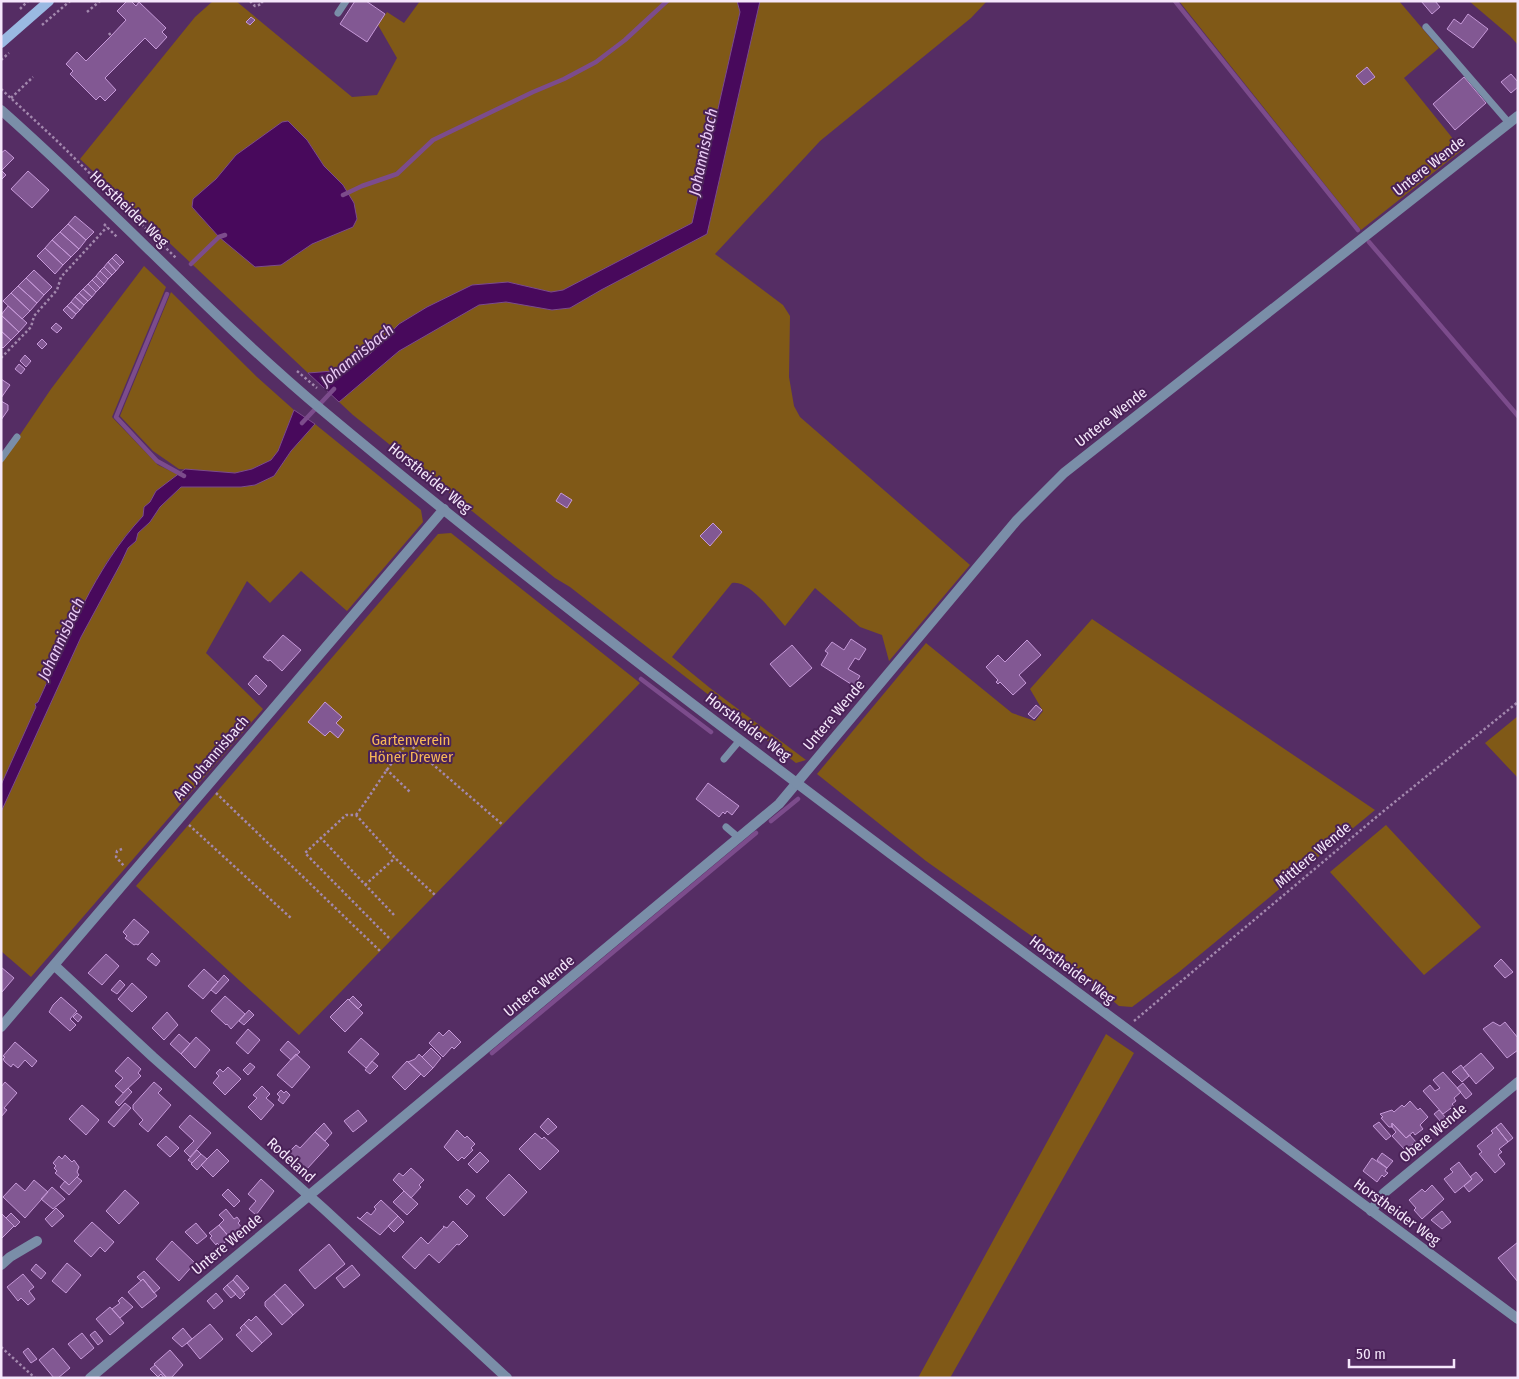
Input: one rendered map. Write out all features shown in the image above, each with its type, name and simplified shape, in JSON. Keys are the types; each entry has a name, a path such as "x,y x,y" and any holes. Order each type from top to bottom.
{"main road":[{"path":"1,43 49,1"}],"street":[{"name":"Horstheider Weg","path":"1,110 116,216 258,355 444,509 634,659 797,783 1518,1319"},
{"name":"Untere Wende","path":"90,1378 779,804 1018,520 1064,472 1518,116"},
{"name":"Am Johannisbach","path":"1,1027 444,509"},
{"name":"Rodeland","path":"54,965 507,1378"},
{"name":"Obere Wende","path":"1371,1211 1384,1193 1518,1082"},
{"path":"1,1264 37,1241"}],"lane":[{"path":"338,13 346,1"},
{"path":"1426,27 1509,123"},
{"path":"1,459 16,437"},
{"path":"724,759 740,740"},
{"path":"726,827 739,838"}],"path":[{"path":"87,12 100,1"},
{"path":"250,1 255,6 262,4 262,1"},
{"path":"11,98 33,77"},
{"path":"1,89 162,243"},
{"path":"1,358 31,327 34,316 57,290 60,277 107,228"},
{"name":"Mittlere Wende","path":"1127,1030 1136,1018 1380,814 1518,702"},
{"path":"356,815 375,790 386,769 408,743 503,824"},
{"path":"386,769 410,792"},
{"path":"207,786 380,951"},
{"path":"389,938 305,852 320,837 346,815 356,815 396,858 435,895"},
{"path":"180,817 292,919"},
{"path":"320,837 394,915"},
{"path":"122,849 117,851 116,857 122,865"},
{"path":"365,885 396,858"},
{"path":"1,1347 35,1378"}],"green space":[{"path":"213,1 236,1 352,97 377,95 397,58 378,25 387,12 404,23 420,1 737,1 740,12 692,223 563,290 551,292 508,282 472,285 427,307 399,324 371,353 346,370 308,373 80,159 195,17","holes":["307,140 324,166 343,185 348,194 352,227 312,244 281,265 219,237 192,207 193,199 216,179"]},
{"path":"760,1 987,1 971,18 820,141 715,254 783,305 790,316 789,377 794,406 800,417 970,565 889,661 882,635 860,627 815,588 785,626 753,591 739,583 732,583 672,657 806,760 796,763 570,587 555,578 339,402 399,351 479,305 506,302 552,310 570,308 707,234"},
{"path":"1179,1 1399,1 1439,48 1404,78 1462,150 1361,230"},
{"path":"1469,1 1518,1 1518,45 1510,36"},
{"path":"144,266 166,287 112,417 158,465 179,475 156,491 143,516 126,535 106,563 68,637 38,702 35,704 36,707 1,785 1,463 51,389"},
{"path":"171,292 257,377 294,410 278,451 272,460 252,469 235,473 179,469 153,451 120,416"},
{"path":"315,424 421,510 423,522 347,611 301,571 270,603 247,581 206,653 263,709 31,977 1,951 1,812 81,637 128,548 136,541 138,533 150,522 160,507 181,487 241,487 255,485 274,475 291,451"},
{"name":"Gartenverein Höner Drewer","path":"451,533 640,683 299,1035 136,886 438,534"},
{"path":"1092,619 1375,810 1179,972 1132,1007 1119,1006 1057,954 926,861 817,774 926,643 1012,713 1035,721 1043,711 1030,689"},
{"path":"1518,716 1518,778 1485,743"},
{"path":"1386,825 1481,927 1424,975 1330,872"},
{"path":"1106,1034 1134,1053 950,1378 918,1378"}],"shaded area":[{"path":"737,1 760,1 707,234 570,308 552,310 506,302 479,305 399,351 339,402 308,373 346,370 371,353 399,324 427,307 472,285 508,282 551,292 563,290 692,223 740,12"},
{"path":"288,121 307,140 324,166 343,185 354,203 357,219 353,227 312,244 281,265 255,267 219,237 192,207 193,199 216,179 236,155 282,122"},
{"path":"294,410 315,424 291,451 274,476 255,485 241,487 181,487 160,507 150,522 138,533 136,541 128,548 81,637 1,812 1,785 36,707 35,704 38,702 83,604 110,558 143,516 144,507 150,502 156,491 185,469 235,473 252,469 271,460 278,451"}],"building":[{"path":"127,1 131,1 136,6 139,2 166,28 162,32 167,37 156,49 145,38 105,78 116,90 105,101 100,96 96,100 70,74 73,71 66,64 77,52 86,61 111,36 126,20 117,11"},
{"path":"355,1 366,1 385,14 367,42 340,24"},
{"path":"1421,1 1435,1 1440,7 1432,14"},
{"path":"1468,14 1488,29 1473,48 1447,29 1454,19 1461,24"},
{"path":"251,17 255,20 250,25 246,22"},
{"path":"1367,67 1375,77 1364,85 1356,76"},
{"path":"1511,74 1518,82 1518,87 1511,93 1501,82"},
{"path":"1464,77 1486,103 1455,130 1433,104"},
{"path":"5,150 14,158 1,171 1,153"},
{"path":"1,171 6,175 1,180"},
{"path":"28,171 49,190 32,208 11,189"},
{"path":"75,216 94,232 86,240 68,224"},
{"path":"68,224 86,240 79,249 60,232"},
{"path":"60,232 79,249 71,257 52,240"},
{"path":"52,240 71,257 63,265 45,248"},
{"path":"45,248 63,265 55,274 37,256"},
{"path":"116,254 124,262 120,266 112,258"},
{"path":"112,258 120,266 116,271 108,262"},
{"path":"108,262 116,271 112,275 104,267"},
{"path":"104,267 112,275 108,279 100,271"},
{"path":"34,270 52,287 44,295 26,278"},
{"path":"100,271 108,279 104,284 96,276"},
{"path":"96,276 104,284 100,288 92,280"},
{"path":"26,278 44,295 37,303 18,286"},
{"path":"92,280 100,288 96,292 88,284"},
{"path":"88,284 96,292 92,297 83,289"},
{"path":"18,286 37,303 30,311 11,293"},
{"path":"83,289 92,297 88,301 79,293"},
{"path":"11,293 30,311 22,319 3,301"},
{"path":"79,293 88,301 84,305 75,297"},
{"path":"75,297 84,305 80,310 71,302"},
{"path":"71,302 80,310 76,314 67,306"},
{"path":"8,306 27,323 19,332 1,315"},
{"path":"67,306 76,314 72,319 63,310"},
{"path":"1,315 19,332 11,340 1,331"},
{"path":"56,323 62,328 57,333 51,328"},
{"path":"1,331 11,340 3,348 1,346"},
{"path":"42,339 47,344 42,349 37,344"},
{"path":"25,355 31,361 26,367 20,361"},
{"path":"19,364 25,369 21,374 15,369"},
{"path":"1,379 10,385 1,398"},
{"path":"1,401 8,405 8,410 1,420"},
{"path":"561,493 572,500 567,508 556,501"},
{"path":"713,523 722,532 710,546 700,536"},
{"path":"283,635 301,650 282,671 270,660 268,661 263,657"},
{"path":"851,639 866,649 859,660 855,658 848,669 860,676 854,686 821,665 828,653 825,651 832,642 844,650"},
{"path":"1027,640 1041,655 1019,675 1026,683 1013,695 1000,682 998,684 996,682 998,680 986,667 998,655 1005,662"},
{"path":"792,645 812,668 790,687 770,664"},
{"path":"256,675 267,686 259,695 248,684"},
{"path":"325,702 342,717 336,723 344,730 338,738 330,731 325,736 308,722"},
{"path":"1036,705 1042,710 1034,719 1028,714"},
{"path":"708,783 739,806 732,815 727,811 725,814 723,812 719,817 696,799"},
{"path":"134,919 149,932 138,945 134,945 125,938 127,936 123,932"},
{"path":"152,953 160,961 156,966 147,959"},
{"path":"106,954 119,966 102,985 88,973"},
{"path":"1501,959 1513,972 1505,978 1494,966"},
{"path":"1,967 14,978 2,992 1,992"},
{"path":"204,969 218,982 203,999 188,986"},
{"path":"224,975 229,980 216,994 211,990"},
{"path":"120,980 125,985 117,994 111,990"},
{"path":"132,983 147,997 132,1012 118,999"},
{"path":"225,996 245,1014 231,1029 211,1011"},
{"path":"353,996 362,1005 358,1009 349,1000"},
{"path":"61,997 77,1011 70,1019 76,1025 70,1031 49,1012"},
{"path":"348,999 363,1013 345,1032 330,1017"},
{"path":"249,1010 254,1015 244,1025 239,1021"},
{"path":"167,1012 178,1025 164,1040 152,1028"},
{"path":"77,1013 82,1017 78,1022 73,1017"},
{"path":"1493,1022 1500,1026 1505,1022 1518,1038 1518,1050 1507,1058 1483,1029"},
{"path":"248,1029 260,1040 248,1054 236,1043"},
{"path":"449,1030 461,1042 454,1049 452,1047 443,1057 429,1043 439,1032 443,1036"},
{"path":"179,1034 190,1044 181,1054 170,1044"},
{"path":"196,1037 210,1050 195,1068 181,1054"},
{"path":"361,1038 379,1054 366,1068 348,1052"},
{"path":"288,1041 300,1052 291,1060 280,1050"},
{"path":"15,1042 37,1061 32,1067 25,1060 18,1068 13,1064 11,1067 5,1062 3,1059 5,1057 3,1056"},
{"path":"431,1048 441,1058 433,1068 422,1057"},
{"path":"1481,1053 1494,1068 1476,1084 1463,1068"},
{"path":"296,1054 310,1067 292,1088 277,1075"},
{"path":"419,1054 433,1068 424,1077 408,1062 415,1059"},
{"path":"128,1057 141,1069 138,1073 141,1076 123,1093 115,1086 123,1078 115,1071"},
{"path":"372,1061 378,1066 370,1074 365,1070"},
{"path":"407,1061 421,1074 405,1090 392,1077"},
{"path":"250,1063 255,1067 248,1075 243,1070"},
{"path":"1461,1065 1469,1076 1462,1082 1452,1072"},
{"path":"228,1067 241,1079 225,1095 213,1083 219,1076 216,1073 220,1069 223,1072"},
{"path":"1443,1072 1461,1092 1454,1098 1456,1101 1452,1104 1454,1106 1443,1114 1423,1091 1430,1085 1435,1091 1440,1088 1433,1080"},
{"path":"5,1082 17,1093 4,1108 7,1110 1,1117 1,1087"},
{"path":"154,1082 162,1089 158,1093 171,1105 148,1132 139,1124 143,1120 133,1109 133,1105"},
{"path":"1463,1083 1472,1094 1466,1099 1457,1088"},
{"path":"262,1086 270,1094 266,1098 274,1105 261,1120 248,1107 257,1098 253,1095"},
{"path":"128,1088 132,1092 119,1106 115,1102"},
{"path":"281,1090 284,1093 286,1091 290,1095 283,1104 278,1100 280,1097 277,1094"},
{"path":"1410,1101 1428,1117 1420,1125 1423,1129 1415,1135 1413,1132 1406,1138 1392,1123 1392,1127 1389,1127 1380,1114 1392,1110 1394,1112 1402,1105 1404,1107"},
{"path":"125,1103 131,1108 114,1127 108,1122"},
{"path":"82,1105 99,1120 86,1135 69,1119"},
{"path":"358,1110 367,1121 353,1132 344,1121"},
{"path":"1439,1110 1446,1118 1441,1122 1434,1114"},
{"path":"190,1115 211,1133 190,1157 184,1151 194,1141 179,1127"},
{"path":"548,1118 557,1127 548,1135 540,1127"},
{"path":"1379,1122 1391,1136 1386,1140 1373,1126"},
{"path":"324,1123 332,1133 325,1141 315,1132"},
{"path":"1392,1123 1406,1138 1410,1135 1416,1142 1405,1150 1392,1136 1396,1132 1392,1127"},
{"path":"1501,1123 1513,1138 1508,1142 1496,1127"},
{"path":"1496,1127 1508,1142 1499,1149 1502,1152 1498,1155 1505,1164 1495,1173 1479,1154 1482,1152 1477,1146 1493,1133 1491,1131"},
{"path":"457,1130 475,1144 471,1148 473,1150 464,1159 462,1157 458,1161 444,1147"},
{"path":"315,1132 329,1145 306,1170 288,1153 296,1145 300,1148"},
{"path":"535,1133 542,1139 544,1137 559,1151 540,1170 519,1149"},
{"path":"166,1136 179,1148 170,1157 157,1145"},
{"path":"217,1149 229,1161 213,1177 201,1165"},
{"path":"197,1150 201,1154 192,1163 188,1160"},
{"path":"480,1152 489,1161 477,1173 468,1164"},
{"path":"1382,1153 1393,1161 1387,1168 1377,1160"},
{"path":"201,1154 207,1159 197,1170 191,1164"},
{"path":"65,1155 72,1162 74,1160 79,1167 77,1172 79,1175 69,1185 55,1173 57,1171 54,1168 56,1166 53,1163 59,1156 62,1159"},
{"path":"1372,1158 1387,1168 1385,1171 1388,1173 1384,1177 1382,1175 1377,1182 1363,1171"},
{"path":"1459,1162 1472,1179 1455,1193 1444,1179 1453,1172 1450,1169"},
{"path":"411,1168 424,1180 419,1185 421,1187 411,1198 393,1180 399,1173 403,1176"},
{"path":"1476,1172 1483,1180 1469,1192 1464,1186 1472,1179 1470,1177"},
{"path":"509,1174 527,1192 504,1216 486,1198"},
{"path":"77,1177 82,1181 69,1195 60,1187 65,1181 69,1185"},
{"path":"261,1179 274,1191 256,1215 249,1209 256,1201 248,1194"},
{"path":"34,1180 48,1192 25,1218 3,1197 16,1183 25,1191"},
{"path":"1432,1185 1444,1199 1422,1219 1414,1210 1416,1208 1409,1200 1422,1189 1425,1192"},
{"path":"52,1187 65,1199 53,1209 41,1199"},
{"path":"228,1189 240,1201 234,1207 222,1195"},
{"path":"467,1189 475,1196 467,1205 459,1197"},
{"path":"125,1190 139,1203 119,1224 106,1211"},
{"path":"404,1191 418,1204 407,1215 393,1202"},
{"path":"381,1200 398,1216 380,1235 357,1217 360,1219 367,1212 371,1215 376,1209 374,1207"},
{"path":"56,1208 64,1216 52,1227 45,1219"},
{"path":"226,1209 234,1219 237,1217 240,1221 238,1223 242,1228 230,1238 219,1225 224,1220 219,1215"},
{"path":"1442,1211 1451,1222 1442,1229 1431,1220"},
{"path":"1,1213 14,1226 1,1239"},
{"path":"11,1213 20,1222 15,1227 6,1218"},
{"path":"398,1216 404,1222 394,1232 388,1226"},
{"path":"453,1221 468,1236 459,1245 457,1244 439,1263 429,1254 415,1269 402,1257 421,1237 428,1244 443,1226 447,1228"},
{"path":"92,1222 114,1242 105,1252 100,1247 91,1257 74,1241"},
{"path":"196,1223 207,1236 197,1244 185,1232"},
{"path":"219,1225 230,1238 220,1246 217,1243 216,1245 210,1238 212,1236 209,1233"},
{"path":"172,1241 195,1263 179,1281 156,1259"},
{"path":"1518,1242 1518,1282 1498,1258"},
{"path":"329,1244 345,1264 315,1289 299,1270"},
{"path":"67,1263 81,1275 66,1293 52,1281"},
{"path":"36,1264 46,1273 41,1279 31,1270"},
{"path":"352,1265 360,1275 344,1288 336,1278"},
{"path":"144,1271 160,1288 154,1293 143,1279 141,1281 137,1277"},
{"path":"23,1274 34,1287 29,1291 35,1299 28,1305 21,1298 18,1301 7,1287"},
{"path":"237,1275 249,1288 244,1292 233,1280"},
{"path":"143,1279 157,1296 142,1308 128,1292"},
{"path":"233,1280 245,1294 240,1299 227,1285"},
{"path":"285,1284 304,1305 293,1315 274,1294"},
{"path":"227,1285 236,1294 231,1298 223,1289"},
{"path":"216,1293 223,1301 214,1309 207,1301"},
{"path":"274,1294 293,1315 282,1325 265,1306 265,1302"},
{"path":"122,1297 133,1307 120,1318 112,1309 120,1303 118,1301"},
{"path":"110,1307 124,1323 110,1335 96,1319"},
{"path":"256,1316 272,1334 262,1343 244,1324"},
{"path":"210,1324 223,1339 200,1359 187,1343"},
{"path":"244,1324 262,1343 252,1352 236,1335 242,1330 240,1328"},
{"path":"183,1328 192,1339 182,1347 172,1338"},
{"path":"95,1331 103,1341 98,1345 90,1335"},
{"path":"82,1333 94,1348 81,1359 68,1344"},
{"path":"28,1348 37,1359 31,1363 23,1352"},
{"path":"53,1348 70,1368 58,1378 54,1378 39,1360"},
{"path":"170,1350 183,1365 171,1378 167,1378 154,1364"},
{"path":"155,1365 167,1378 164,1378 161,1374 158,1377 150,1369"}],"waterway":[{"path":"343,195 362,186 397,174 433,140 564,79 596,62 625,40 667,1"},
{"path":"1175,1 1358,230"},
{"path":"191,264 219,237 225,235"},
{"path":"1369,242 1518,416"},
{"path":"167,294 116,417 157,461 184,476"},
{"name":"Johannisbach","path":"302,423 334,389"},
{"path":"641,679 711,732"},
{"path":"771,821 798,799"},
{"path":"492,1053 756,833"}]}
